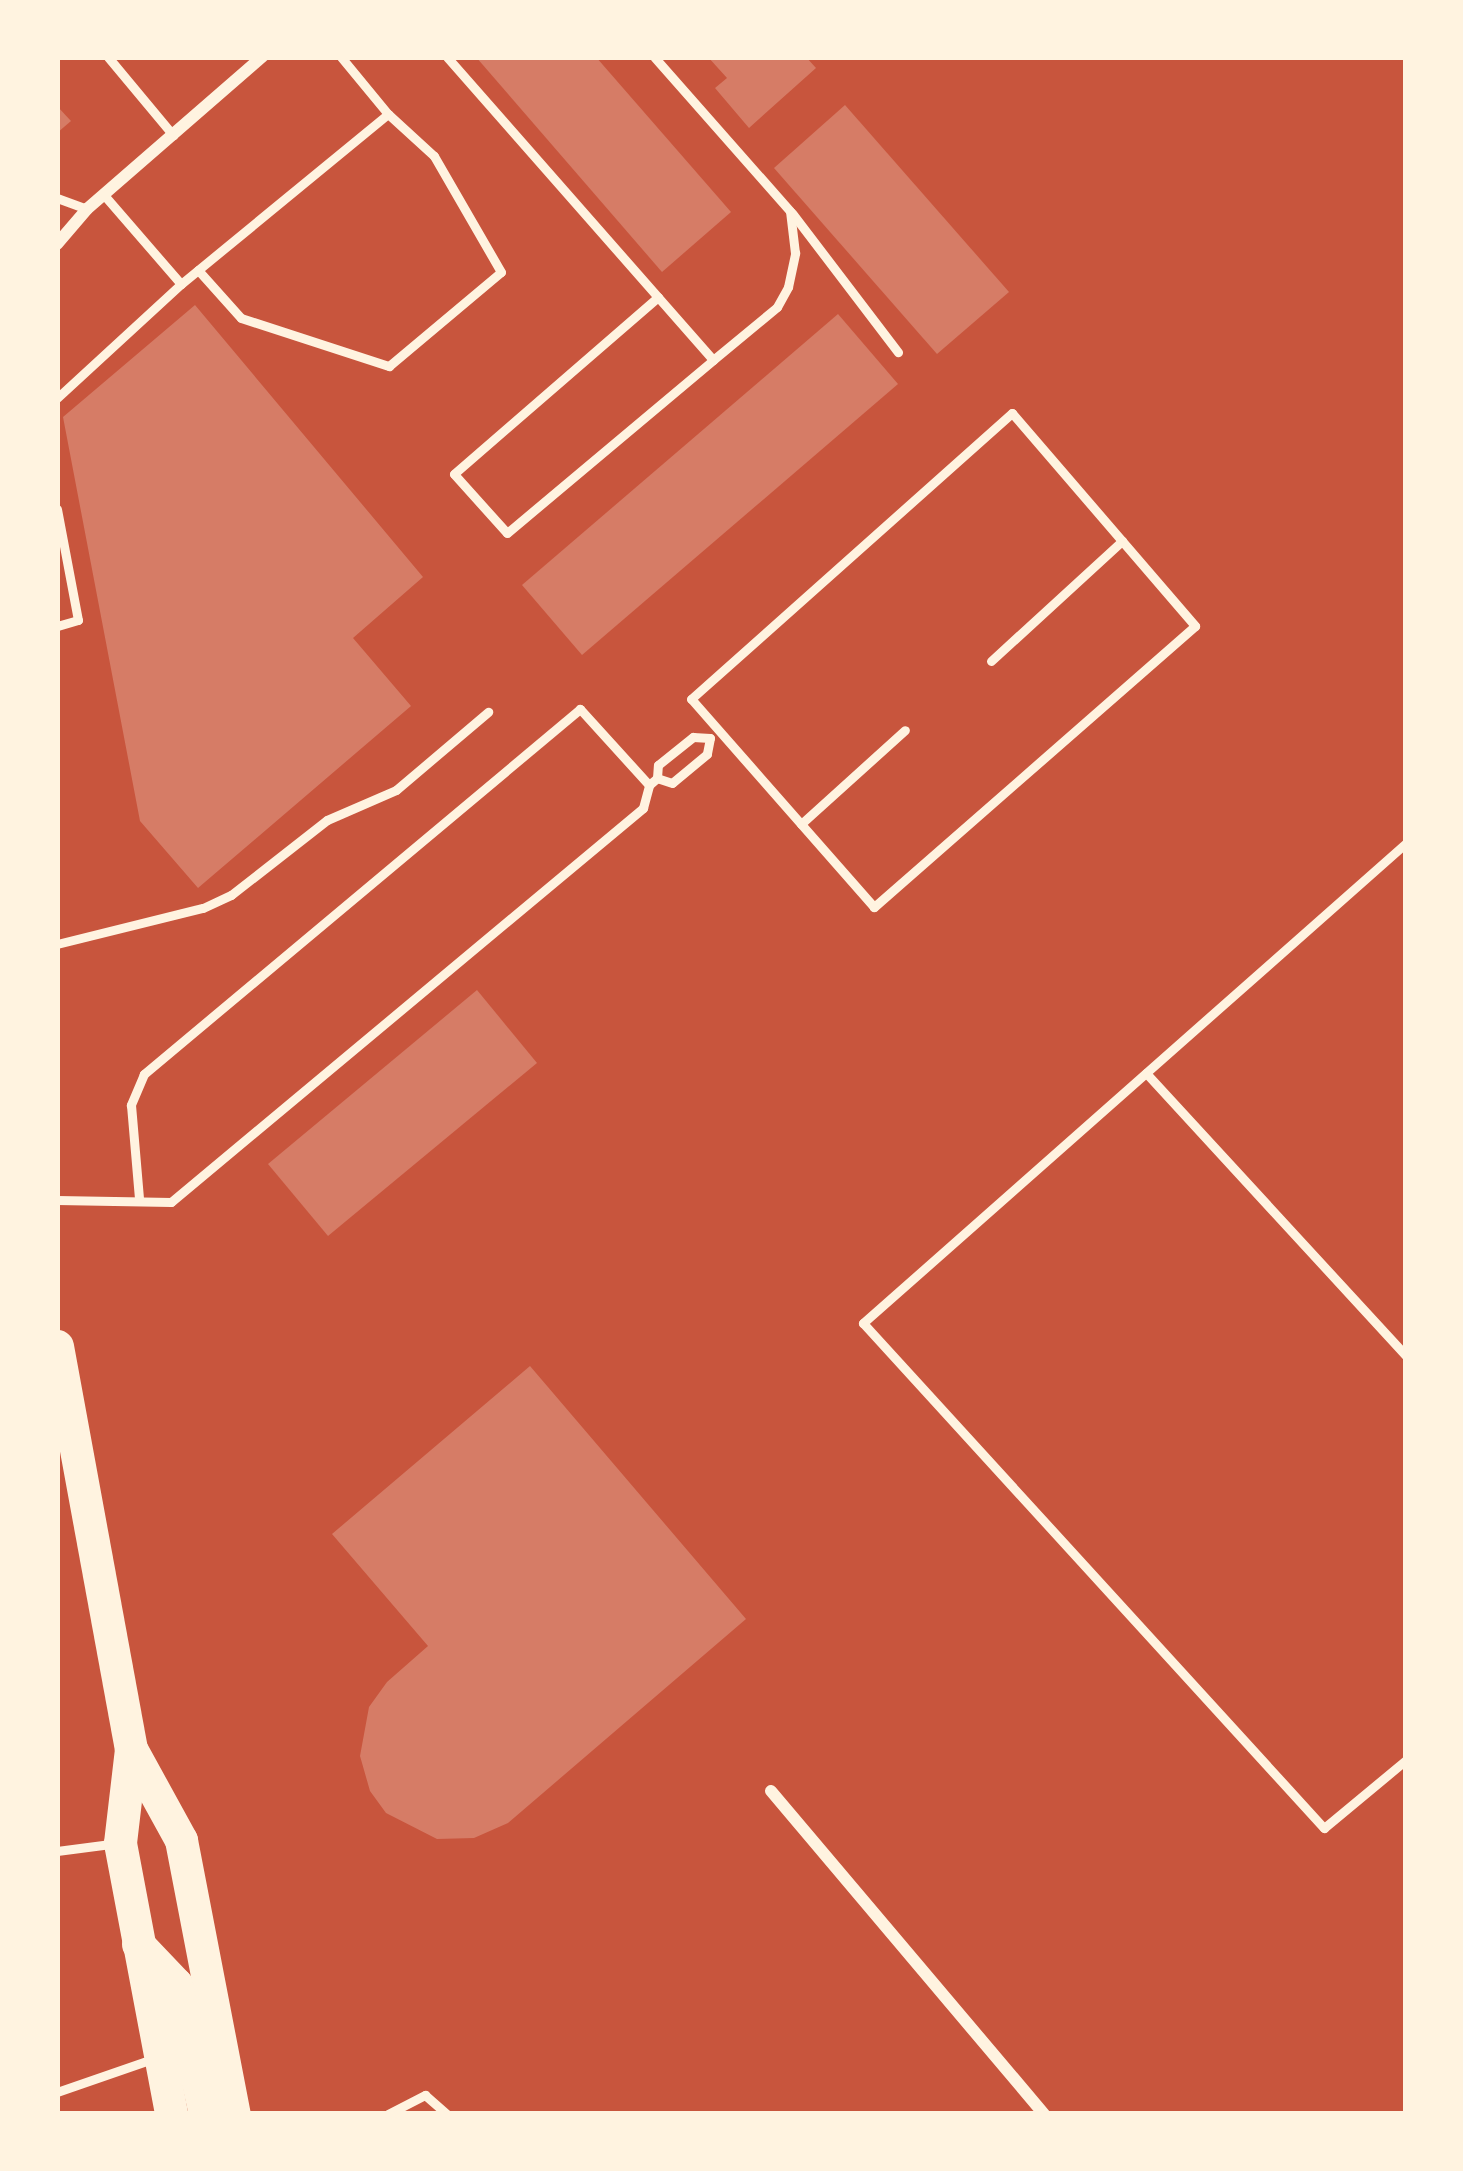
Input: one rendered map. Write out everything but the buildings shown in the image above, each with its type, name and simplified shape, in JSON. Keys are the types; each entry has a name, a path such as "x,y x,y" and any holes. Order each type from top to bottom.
{"highway":[{"path":"57,1346 131,1749 120,1843 171,2114"},
{"path":"131,1749 181,1840 234,2114"},
{"path":"138,1944 176,1984 205,2114"}],"street":[{"path":"57,244 104,195 262,57"},
{"path":"57,229 83,215"},
{"path":"771,1791 1044,2114"}],"lane":[{"path":"198,270 241,318 389,366 501,272 434,156 388,114 341,57"},
{"path":"447,57 713,360"},
{"path":"654,57 790,212 898,352"},
{"path":"111,58 173,135"},
{"path":"57,398 198,270 388,114"},
{"path":"104,195 182,284"},
{"path":"57,198 83,215"},
{"path":"658,297 454,474 507,533 777,307 788,287 795,254 790,212"},
{"path":"1012,413 1122,541 1195,626 874,907 714,734 691,699 1012,413"},
{"path":"57,509 78,620 57,626"},
{"path":"991,661 1122,541"},
{"path":"139,1199 131,1105 144,1074 580,709 653,781 673,783 707,754 714,734"},
{"path":"57,944 203,908 231,895 327,820 396,790 488,712"},
{"path":"801,824 905,730"},
{"path":"57,1200 171,1202 643,808 658,765 692,737 714,734"},
{"path":"1406,843 863,1322 1324,1828 1406,1760"},
{"path":"1146,1073 1406,1355"},
{"path":"57,1851 120,1843"},
{"path":"57,2092 160,2056"},
{"path":"388,2114 425,2095 447,2114"}]}
